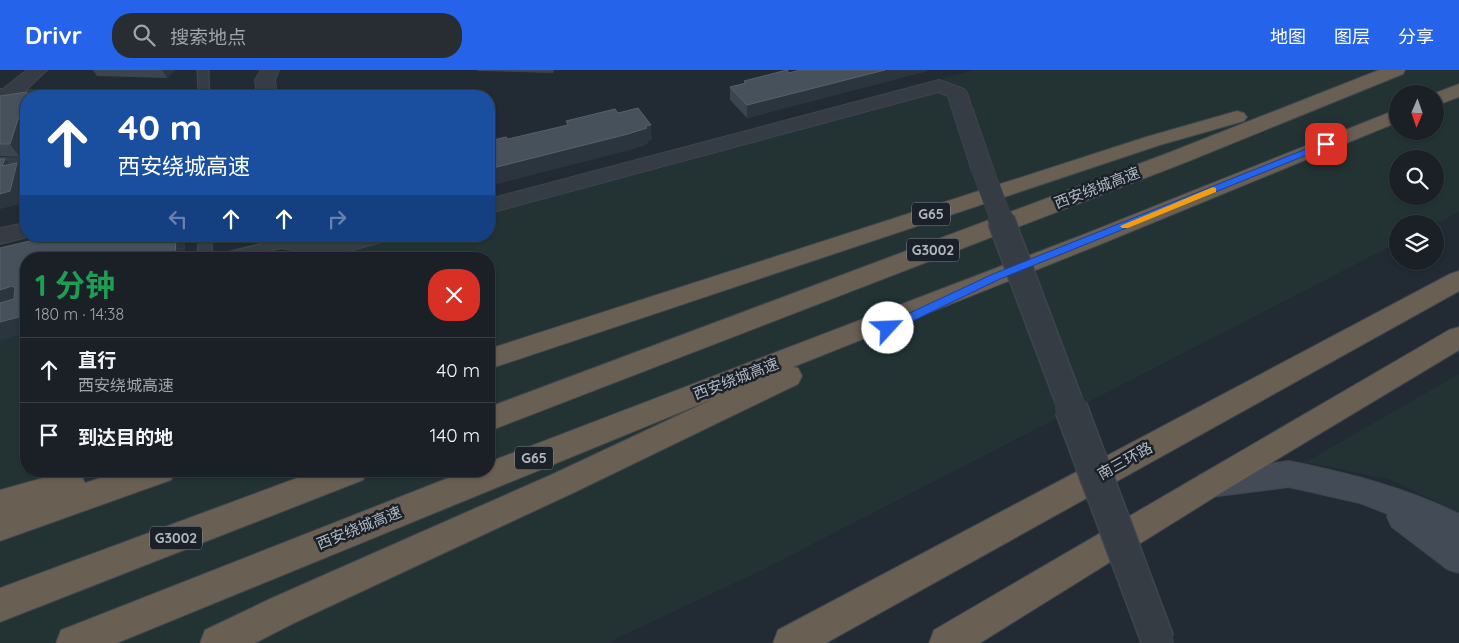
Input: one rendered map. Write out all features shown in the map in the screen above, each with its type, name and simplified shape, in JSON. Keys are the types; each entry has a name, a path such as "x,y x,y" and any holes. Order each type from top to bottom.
{"highway":[{"name":"G65","path":"495,357 1153,141 1386,74"},
{"name":"西安绕城高速","path":"495,417 1176,158 1386,74"},
{"path":"1444,96 1459,90"},
{"name":"西安绕城高速","path":"495,474 997,276 1389,119"},
{"path":"218,643 284,610 564,483 997,276"},
{"name":"南三环路","path":"791,643 1459,280"},
{"path":"947,643 1210,484 1459,337"},
{"path":"0,504 93,477"},
{"path":"0,527 143,477"},
{"name":"G3002","path":"0,605 336,477"},
{"name":"西安绕城高速","path":"74,643 487,477"}],"main road":[{"path":"1210,484 1289,474 1362,490 1432,516 1459,530"},
{"path":"1362,490 1459,558"}],"street":[{"path":"4,95 38,70"},
{"path":"265,90 264,80 270,70"},
{"path":"495,204 939,86 957,93 984,171 1158,641"},
{"path":"4,95 20,95"},
{"path":"0,164 20,165"},
{"path":"0,236 20,231"},
{"path":"297,242 328,249 354,242"}],"lane":[{"path":"203,70 204,90"},
{"path":"242,252 274,242"}],"shaded area":[{"path":"974,70 1459,70 1459,212 1444,220 1444,215 1389,215 1389,247 768,567 607,643 0,643 0,338 20,333 20,477 495,477 495,252 313,252 348,242 495,242 495,201"},
{"path":"1459,374 1459,513 1391,480 1306,462"}],"building":[{"path":"787,70 789,73 800,70 885,70 747,105 730,87 746,83 744,81"},
{"path":"20,93 20,113 10,144 0,144 0,96"},
{"path":"638,108 651,125 628,134 495,167 495,140 506,137 508,139 568,125 566,121 615,109 618,113"},
{"path":"0,159 5,159 2,166 17,163 10,191 0,194"},
{"path":"26,242 176,242 175,252 20,252 20,317 0,322 0,303 14,299 15,288 12,286 0,290 0,248"}],"slow traffic":[{"path":"1125,226 1213,190"}],"route":[{"path":"888,328 997,276 1326,144"}]}
